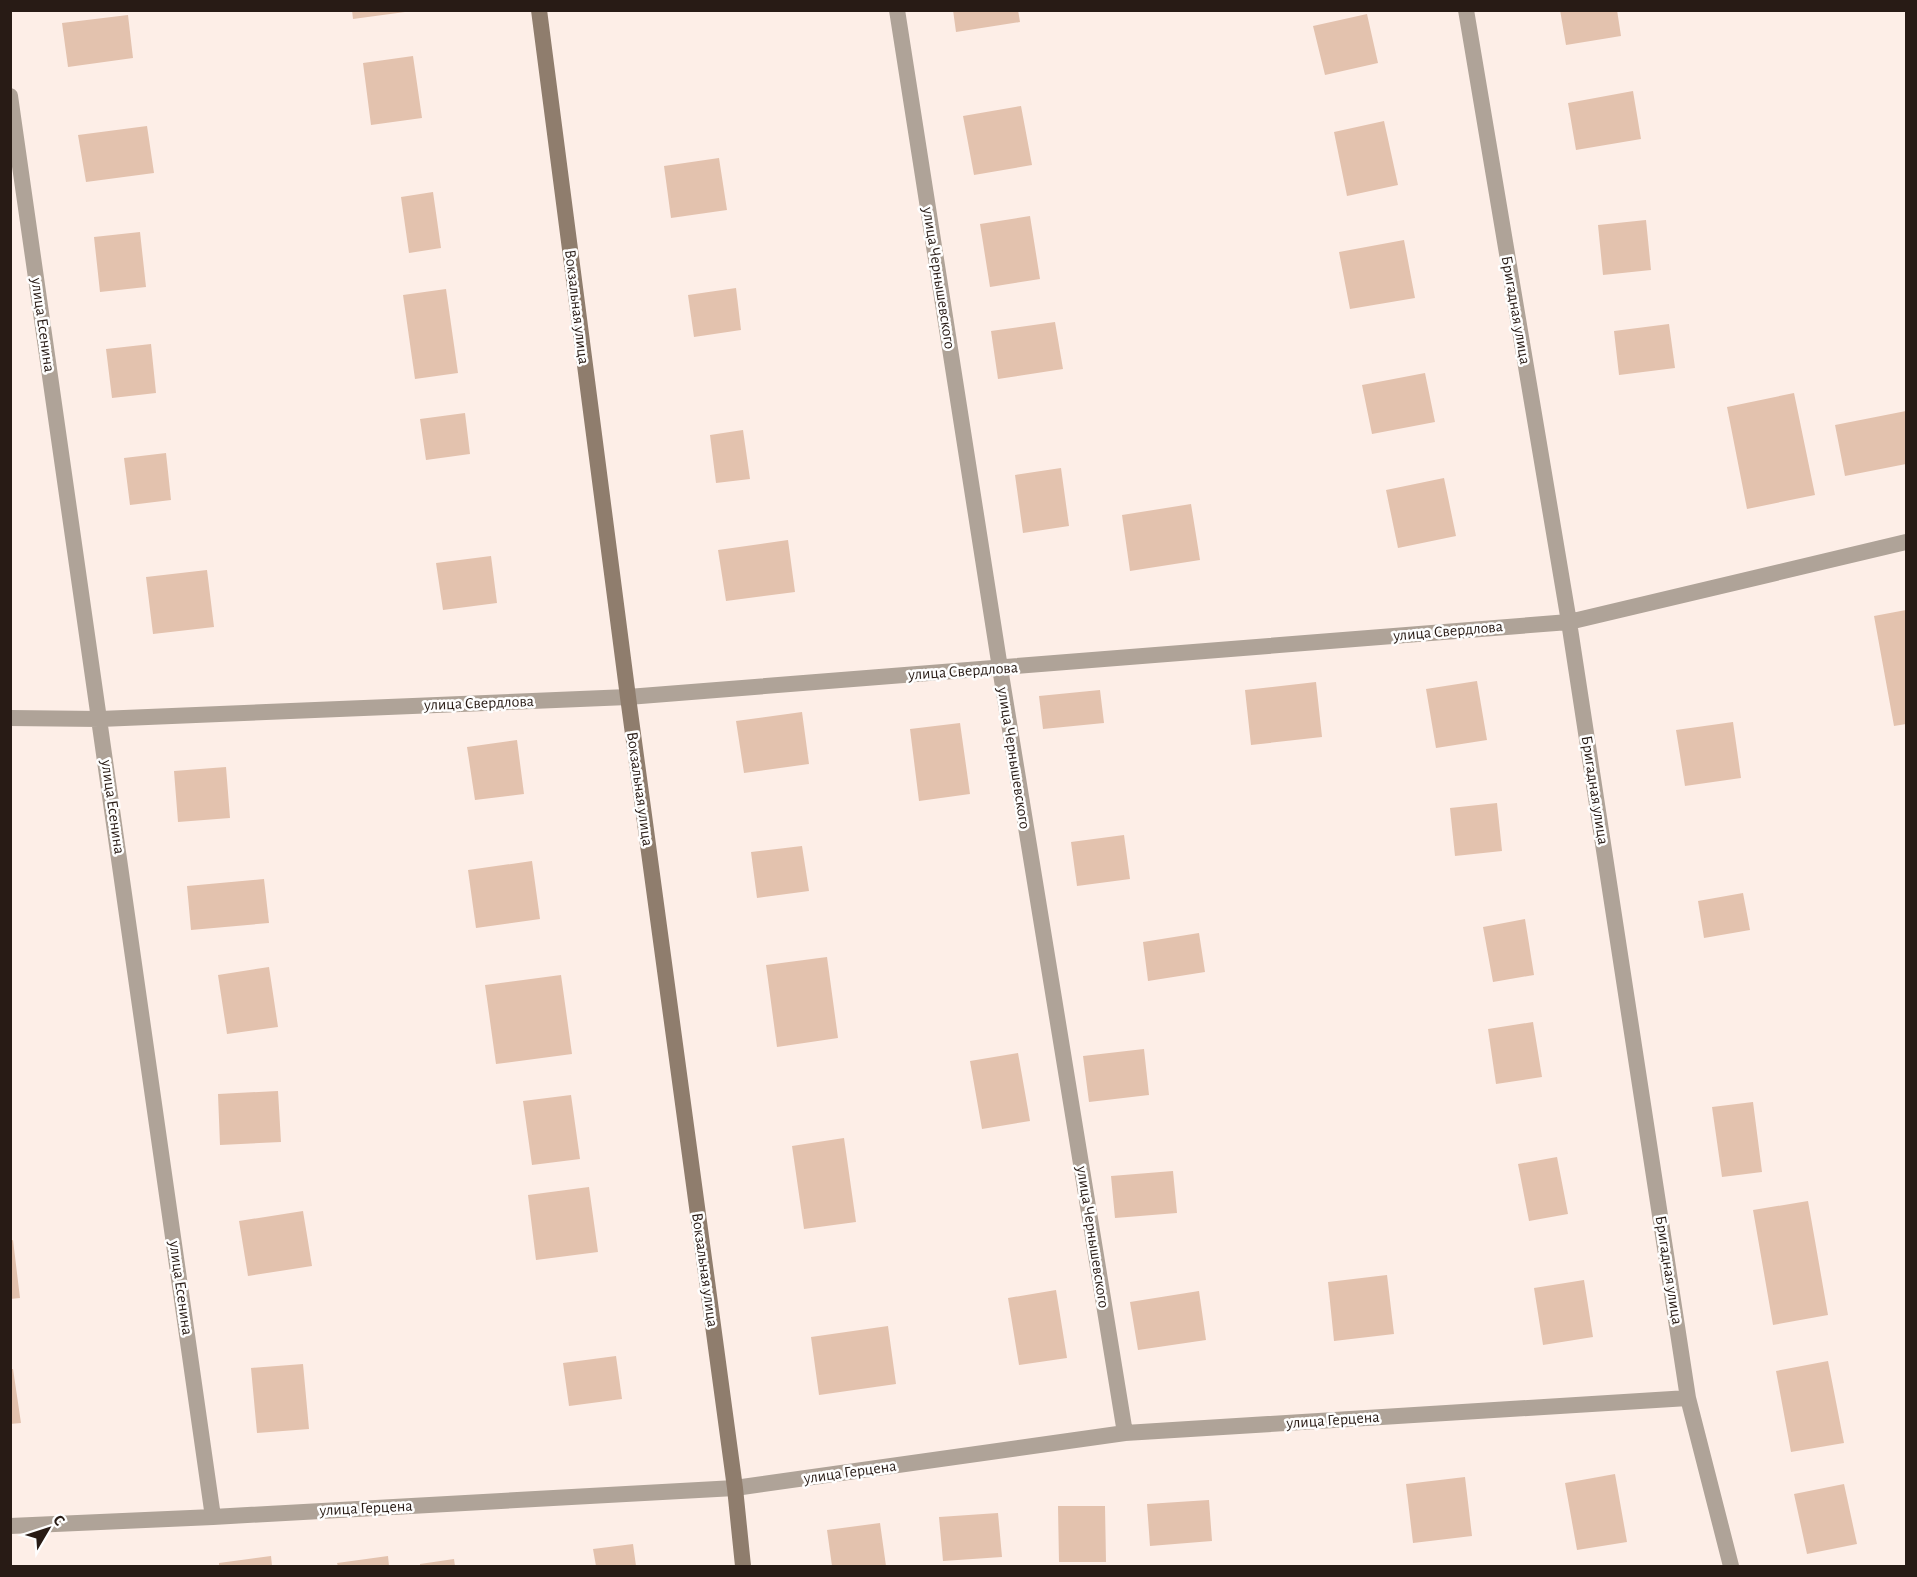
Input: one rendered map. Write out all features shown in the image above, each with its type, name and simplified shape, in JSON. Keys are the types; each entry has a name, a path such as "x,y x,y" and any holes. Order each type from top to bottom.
{"main road":[{"name":"Вокзальная улица","path":"539,10 744,1566"}],"street":[{"name":"улица Чернышевского","path":"897,10 1000,668 1125,1433"},
{"name":"Бригадная улица","path":"1466,10 1569,622 1688,1398 1731,1566"},
{"name":"улица Есенина","path":"10,96 213,1517"},
{"name":"улица Свердлова","path":"10,718 100,719 628,697 1569,622 1906,542"},
{"name":"улица Герцена","path":"10,1526 735,1488 1125,1433 1688,1398"}],"building":[{"path":"352,10 405,10 405,12 353,19"},
{"path":"953,10 1018,10 1020,22 956,32"},
{"path":"1560,10 1617,10 1621,36 1566,45"},
{"path":"1367,14 1378,63 1325,75 1313,26"},
{"path":"128,15 133,58 68,67 62,23"},
{"path":"413,56 422,118 371,125 363,63"},
{"path":"1633,91 1641,139 1576,150 1568,103"},
{"path":"1021,106 1032,165 974,175 963,116"},
{"path":"1384,121 1398,185 1347,196 1334,132"},
{"path":"147,126 154,173 86,182 78,135"},
{"path":"719,158 727,210 671,218 664,166"},
{"path":"433,192 441,248 409,253 401,197"},
{"path":"1030,216 1040,279 990,287 980,224"},
{"path":"1646,220 1651,270 1603,275 1598,225"},
{"path":"140,232 146,287 100,292 94,237"},
{"path":"1404,240 1415,298 1350,309 1339,252"},
{"path":"736,288 741,330 694,337 688,295"},
{"path":"446,289 458,373 415,379 403,295"},
{"path":"1055,322 1063,369 998,379 991,331"},
{"path":"1669,324 1675,368 1619,375 1614,331"},
{"path":"151,344 156,393 112,398 106,349"},
{"path":"1425,373 1435,422 1372,434 1362,385"},
{"path":"1794,393 1815,495 1747,509 1727,407"},
{"path":"1906,411 1906,464 1845,476 1835,425"},
{"path":"465,413 470,454 426,460 420,419"},
{"path":"743,430 750,479 716,483 710,435"},
{"path":"166,453 171,500 130,505 124,458"},
{"path":"1061,468 1069,526 1023,533 1015,475"},
{"path":"1444,478 1456,536 1398,548 1386,490"},
{"path":"1191,504 1200,560 1130,571 1122,515"},
{"path":"788,540 795,592 726,601 718,550"},
{"path":"491,556 497,603 443,610 436,563"},
{"path":"207,570 214,627 153,634 146,577"},
{"path":"1906,610 1906,724 1894,726 1874,616"},
{"path":"1477,681 1487,740 1436,748 1426,689"},
{"path":"1316,682 1322,737 1251,745 1245,690"},
{"path":"1100,690 1104,723 1043,729 1039,696"},
{"path":"802,712 809,764 744,773 736,721"},
{"path":"1733,722 1741,778 1685,786 1676,730"},
{"path":"960,723 970,794 919,801 910,729"},
{"path":"517,740 524,794 475,800 467,747"},
{"path":"226,767 230,818 178,822 174,771"},
{"path":"1497,803 1502,851 1455,856 1450,808"},
{"path":"1124,835 1130,879 1077,886 1071,842"},
{"path":"802,846 809,891 757,898 751,852"},
{"path":"532,861 540,919 476,928 468,870"},
{"path":"264,879 269,923 191,930 187,886"},
{"path":"1743,893 1750,930 1704,938 1698,901"},
{"path":"1525,919 1534,975 1493,982 1483,927"},
{"path":"1199,933 1205,972 1148,981 1143,942"},
{"path":"827,957 838,1038 777,1047 766,965"},
{"path":"269,967 278,1027 227,1034 218,975"},
{"path":"561,975 572,1054 496,1064 485,985"},
{"path":"1533,1022 1542,1077 1496,1084 1488,1029"},
{"path":"1144,1049 1149,1095 1089,1102 1083,1056"},
{"path":"1018,1053 1030,1121 982,1129 970,1061"},
{"path":"278,1091 281,1142 220,1145 218,1094"},
{"path":"571,1095 580,1159 532,1165 523,1101"},
{"path":"1753,1102 1762,1172 1722,1177 1712,1107"},
{"path":"844,1138 856,1222 804,1229 792,1146"},
{"path":"1557,1157 1568,1214 1529,1221 1518,1164"},
{"path":"1173,1171 1177,1213 1115,1218 1111,1176"},
{"path":"589,1187 598,1252 536,1260 528,1195"},
{"path":"1808,1201 1828,1315 1773,1325 1753,1210"},
{"path":"303,1211 312,1266 248,1276 239,1221"},
{"path":"13,1240 20,1298 10,1299 10,1241"},
{"path":"1387,1275 1394,1334 1334,1341 1328,1282"},
{"path":"1584,1280 1593,1337 1543,1345 1534,1288"},
{"path":"1056,1290 1067,1358 1019,1365 1008,1298"},
{"path":"1199,1291 1206,1340 1138,1350 1130,1302"},
{"path":"888,1326 896,1384 819,1395 811,1337"},
{"path":"616,1356 622,1399 569,1406 563,1363"},
{"path":"1828,1361 1844,1443 1791,1452 1776,1371"},
{"path":"303,1364 309,1429 257,1433 251,1368"},
{"path":"10,1369 13,1369 21,1423 10,1424"},
{"path":"1615,1474 1627,1542 1577,1550 1565,1483"},
{"path":"1465,1477 1472,1536 1413,1543 1406,1484"},
{"path":"1844,1484 1857,1544 1807,1554 1794,1494"},
{"path":"1209,1500 1212,1541 1150,1546 1147,1504"},
{"path":"1058,1506 1105,1506 1106,1562 1059,1562"},
{"path":"998,1513 1002,1557 943,1561 939,1517"},
{"path":"880,1523 886,1566 832,1566 827,1530"},
{"path":"633,1544 636,1566 596,1566 593,1549"},
{"path":"271,1556 272,1566 219,1566 219,1563"},
{"path":"388,1556 389,1566 338,1566 337,1563"},
{"path":"454,1559 455,1566 420,1566 420,1564"}]}
